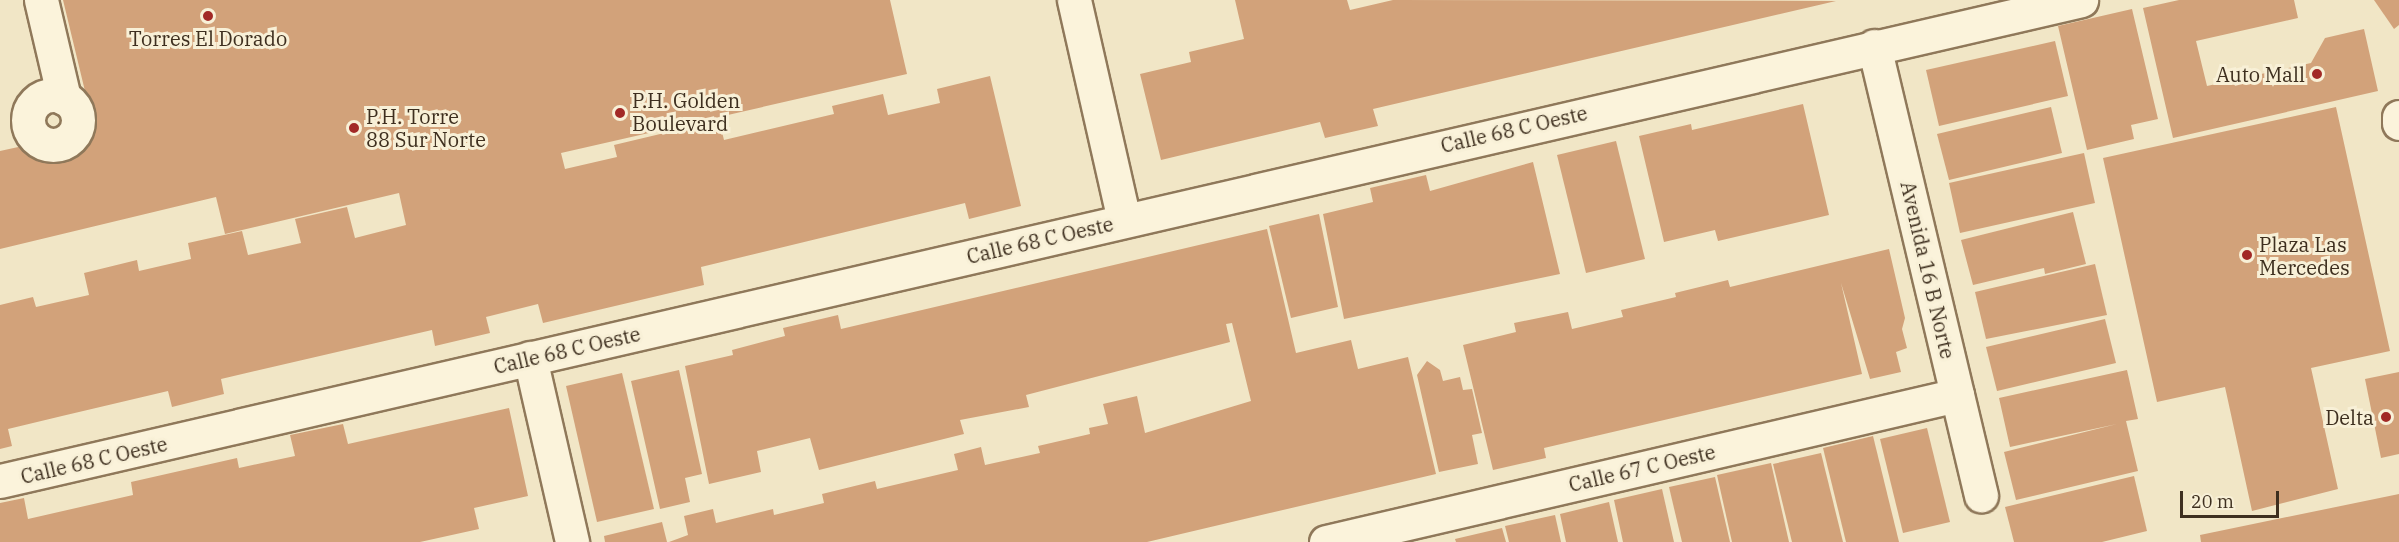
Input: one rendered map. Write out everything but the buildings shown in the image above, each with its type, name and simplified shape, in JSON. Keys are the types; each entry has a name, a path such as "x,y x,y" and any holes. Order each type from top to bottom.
{"street":[{"path":"41,0 64,98"},
{"path":"1074,0 1124,220"},
{"name":"Calle 68 C Oeste","path":"0,482 1874,46 2081,0"},
{"name":"Avenida 16 B Norte","path":"1874,46 1981,495"},
{"path":"2399,117 2399,123"},
{"path":"530,358 572,542"},
{"name":"Calle 67 C Oeste","path":"1326,542 1957,395"}],"place":[{"name":"Torres El Dorado","path":"208,16"},
{"name":"Auto Mall","path":"2317,74"},
{"name":"P.H. Golden Boulevard","path":"620,113"},
{"name":"P.H. Torre 88 Sur Norte","path":"354,128"},
{"name":"Plaza Las Mercedes","path":"2247,255"},
{"name":"Delta","path":"2386,417"}]}
